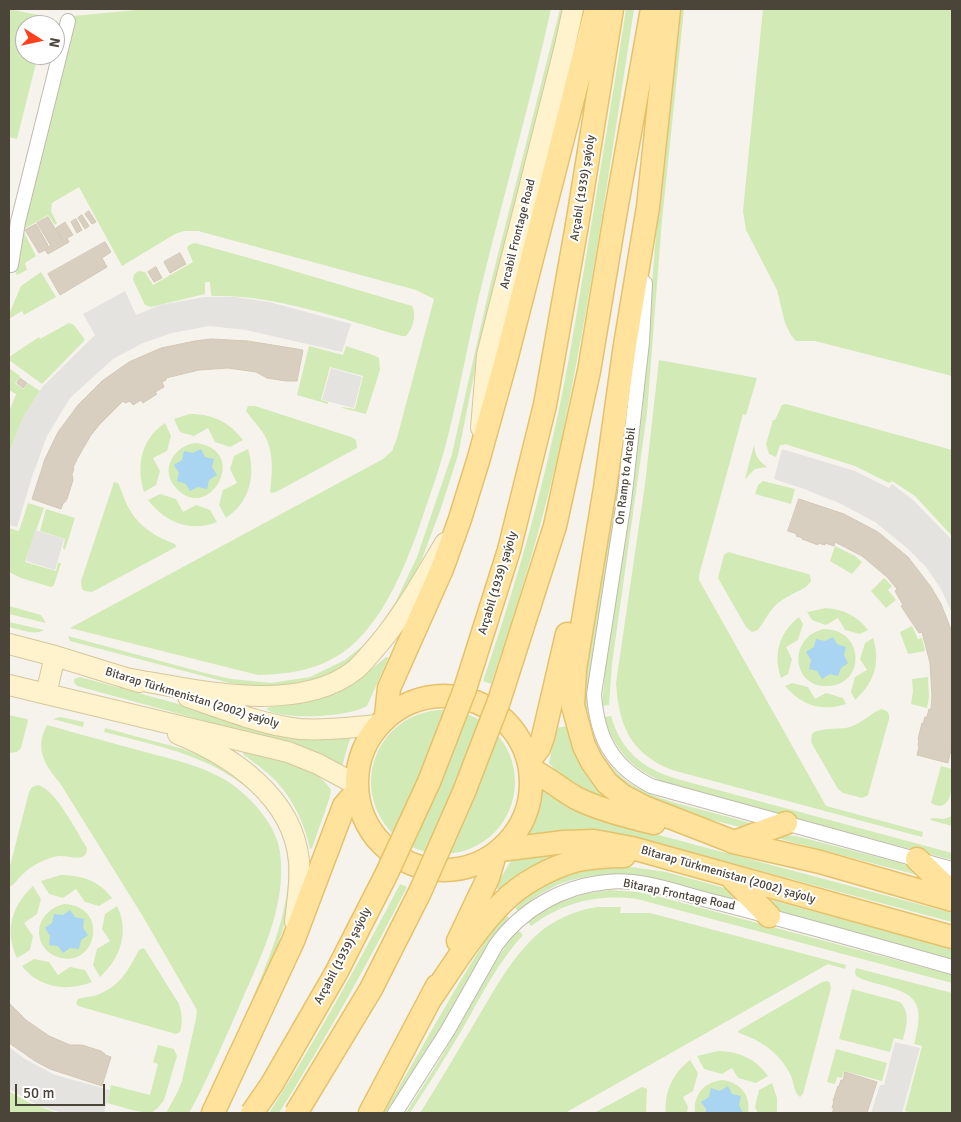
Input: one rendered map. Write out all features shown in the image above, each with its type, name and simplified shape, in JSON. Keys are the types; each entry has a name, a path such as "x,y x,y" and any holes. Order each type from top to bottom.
{"main road":[{"name":"Arcabil Frontage Road","path":"478,461 487,354 566,46 573,9"},
{"path":"382,721 389,688 442,569 460,520 478,461 596,9"},
{"name":"Arçabil (1939) şaýoly","path":"252,1113 272,1084 336,973 386,875 429,782 464,689 509,550 545,406 578,225 612,9"},
{"path":"296,1113 371,989 420,892 464,792 499,701 555,526 589,371 652,9"},
{"path":"669,9 648,207 575,669 573,706 584,746 607,783 623,796 644,807 734,842 786,823"},
{"path":"529,765 543,737 605,488"},
{"path":"125,678 249,696 287,695 318,689 338,681 356,669 397,622 460,520"},
{"name":"Bitarap Türkmenistan (2002) şaýoly","path":"9,644 55,656 277,724 300,728 328,729 382,721"},
{"path":"46,694 55,656"},
{"name":"Bitarap Türkmenistan (2002) şaýoly","path":"9,685 288,752 318,764 357,788"},
{"path":"432,696 458,696 482,703 503,718 519,737 529,765 531,791 526,813 516,833 497,852 467,867 460,868 437,870 408,863 383,846 365,821 357,788 358,769 368,738 382,721 408,703 432,696"},
{"path":"115,710 180,735 223,756 253,778 273,798 291,828 299,860 299,889 292,942"},
{"path":"529,765 575,797 606,809 638,819 820,862 952,900"},
{"path":"213,1113 292,942 344,806 357,788"},
{"name":"Bitarap Türkmenistan (2002) şaýoly","path":"497,852 564,842 594,841 632,848 952,937"},
{"path":"370,1113 431,998 488,878 497,852"},
{"path":"431,998 478,930 502,902 525,884 544,874 577,860 601,856 629,856 694,866"},
{"path":"916,859 952,893"},
{"path":"731,876 770,916"},
{"path":"354,1113 404,1050"}],"street":[{"path":"11,265 18,222 68,21"},
{"name":"On Ramp to Arcabil","path":"648,207 642,342 624,502 594,694 596,713 604,743 624,768 635,778 651,786 786,823"},
{"path":"786,823 952,869"},
{"name":"Bitarap Frontage Road","path":"394,1113 443,1038 496,945 507,930 546,900 590,884 610,881 628,882 770,916 952,967"}],"green space":[{"path":"9,9 38,15 15,15 15,65 36,65 17,139 9,137"},
{"path":"147,9 551,9 480,292 448,435 416,536 400,574 374,621 354,644 342,653 317,666 289,673 258,675 70,628 383,459 392,451 434,299 416,290 198,231 184,231 175,234 122,266 79,187 52,203 51,211 57,223 55,225 48,215 23,230 36,256 25,263 27,270 17,275 13,266 61,65 65,65 65,49 73,16"},
{"path":"560,9 566,9 477,360 458,455 422,559 400,603 357,658 330,674 310,682 283,687 253,687 230,683 70,641 68,636 231,679 271,683 310,677 345,660 366,643 379,627 396,601 417,557 452,454 489,290"},
{"path":"626,9 634,9 601,225 572,387 554,472 538,533 491,684 483,681 529,532 562,397"},
{"path":"680,9 684,9 662,220 647,413 612,664 609,705 602,706 606,663 642,413 657,220"},
{"path":"763,9 952,9 952,376 815,341 796,341 791,335 785,323 777,290 746,230 743,211"},
{"path":"195,243 412,306 414,317 412,326 406,336 402,336 284,303 236,296 212,296 210,282 205,282 205,294 151,307 145,305 133,280 134,274 139,271 145,272 153,285 193,262 187,248"},
{"path":"41,272 56,297 24,315 22,311 9,319 9,314 21,286"},
{"path":"69,323 74,325 85,340 42,384 9,360 9,357 39,337 40,339"},
{"path":"309,346 343,355 346,346 379,358 380,370 366,414 342,408 355,409 363,376 330,367 321,400 328,402 328,404 297,395"},
{"path":"659,360 757,378 746,415 743,414 699,580 826,806 923,832 922,837 672,770 646,755 629,736 620,712 616,683 645,484"},
{"path":"9,368 20,376 15,383 23,389 28,383 40,391 23,418 9,453 9,412 16,394 9,390"},
{"path":"786,404 952,450 952,536 915,496 892,481 889,483 855,466 785,444 780,445 776,457 769,454 766,444 773,420 775,420 782,405"},
{"path":"248,406 255,406 351,437 356,440 357,448 271,493 272,459 270,451 259,427 246,411"},
{"path":"190,414 213,417 220,420 232,428 243,440 230,447 215,442 208,428 194,436 180,432 174,419"},
{"path":"165,423 171,436 167,451 153,458 160,471 156,485 144,492 141,473 142,454 150,437"},
{"path":"195,443 212,448 221,458 223,470 219,482 212,492 201,497 189,497 176,488 171,481 169,467 175,454 187,445"},
{"path":"754,445 758,458 767,467 755,469 745,479"},
{"path":"248,449 251,469 249,487 241,504 226,518 219,505 223,490 237,483 230,469 234,456"},
{"path":"621,456 623,459 588,699 588,710 583,711 587,667"},
{"path":"763,481 795,489 791,504 755,494 758,485"},
{"path":"114,482 118,483 135,518 145,528 162,539 175,544 176,547 92,592 85,591 82,589 81,581"},
{"path":"160,494 176,499 183,512 196,505 210,510 217,522 207,525 188,526 170,520 148,500"},
{"path":"28,503 44,508 25,562 56,571 58,563 61,563 54,585 51,587 21,578 9,572 9,528 19,531"},
{"path":"46,509 75,518 65,550 63,548 65,539 40,531"},
{"path":"835,546 855,556 862,562 852,574 830,561"},
{"path":"728,552 808,574 811,581 804,588 778,603 758,630 752,632 746,627 718,578 724,555"},
{"path":"884,578 892,586 888,590 896,600 886,608 871,591"},
{"path":"9,606 41,615 46,623 9,614"},
{"path":"826,608 850,614 868,630 860,634 845,630 838,618 826,625 812,620 807,612"},
{"path":"799,617 803,624 798,640 786,647 792,659 788,674 781,678 778,652 782,637"},
{"path":"9,622 44,630 32,632 22,630 9,627"},
{"path":"912,626 918,639 922,638 925,651 908,654 900,632"},
{"path":"824,629 838,631 847,638 853,647 856,657 854,668 849,677 840,683 828,686 816,684 807,679 801,671 799,661 800,651 804,642 812,634"},
{"path":"873,638 876,656 874,672 867,687 855,700 851,692 855,677 867,670 860,659 865,643"},
{"path":"386,657 388,659 367,706 358,710 332,715 301,716 274,713 266,709 305,702 332,693 358,679"},
{"path":"80,677 277,731 354,730 341,771 297,746 77,686 74,679"},
{"path":"928,677 929,698 927,708 911,704 912,679"},
{"path":"792,683 808,687 815,699 826,693 843,698 846,704 821,707 805,703 785,686"},
{"path":"881,709 888,712 889,719 868,795 862,798 843,793 838,789 811,742 812,734 819,730 850,727"},
{"path":"443,710 470,716 483,722 494,731 503,742 509,755 515,782 509,809 503,822 494,833 483,842 470,848 443,854 416,848 403,842 392,833 383,822 377,809 371,782 377,755 383,742 392,731 403,722 416,716"},
{"path":"9,715 27,719 28,721 21,748 17,752 9,753"},
{"path":"611,716 615,728 627,749 644,764 665,775 952,853 952,860 675,786 650,776 630,761 615,742 604,717"},
{"path":"60,717 84,722 83,727 53,719"},
{"path":"590,721 596,741 604,757 615,771 642,790 676,803 758,825 740,827 647,802 606,769 584,722"},
{"path":"47,725 179,761 213,773 233,785 249,798 269,823 278,842 281,873 279,894 269,935 202,1089 189,1113 166,1113 182,1081 197,1010 142,915 46,763 41,749 41,742"},
{"path":"567,726 579,757 594,784 610,801 604,802 562,777 549,763 556,728"},
{"path":"105,728 183,749 210,760 234,773 278,817 290,851 288,913 275,954 207,1113 200,1113 234,1043 275,940 284,910 288,881 287,852 278,825 260,800 232,777 202,761 153,744 104,732"},
{"path":"243,752 304,768 324,781 331,790 312,848 310,849 305,830 287,794 274,779 243,754"},
{"path":"941,766 952,769 952,784 949,799 946,803 938,806 931,803"},
{"path":"544,784 617,824 952,913 952,922 649,841 523,841 537,814"},
{"path":"38,785 52,795 59,803 87,848 86,853 84,856 77,858 58,856 44,860 31,868 9,887 9,870 29,792 32,787"},
{"path":"952,816 952,826 930,820 932,818 944,819"},
{"path":"784,835 796,836 900,863 911,867 921,876 773,837"},
{"path":"570,852 502,892 495,887 511,861"},
{"path":"618,865 666,872 725,888 743,902 667,882 641,877 614,875 588,876 563,883 536,897 518,911 512,904 537,886 582,868"},
{"path":"61,875 76,876 90,880 101,887 112,898 99,906 85,902 76,889 63,898 49,894 41,881"},
{"path":"400,884 407,887 377,945 313,1058 279,1113 269,1113 337,1000"},
{"path":"33,886 41,899 37,914 24,923 33,936 30,950 17,958 11,938 12,919 20,901"},
{"path":"609,890 638,892 660,897 952,975 952,983 637,899 594,899 556,911 531,926 527,921 546,909 566,900"},
{"path":"760,897 952,949 952,959 782,913"},
{"path":"64,904 79,907 88,915 93,925 93,936 89,946 82,954 71,959 58,957 50,953 42,945 39,935 41,923 47,913"},
{"path":"117,906 123,926 121,945 113,962 100,977 93,965 97,949 110,941 102,929 105,914"},
{"path":"597,907 621,907 620,913 650,913 846,965 845,969 828,964 565,1113 420,1113 499,982 524,947 557,920 576,912"},
{"path":"504,913 509,918 496,933 414,1075 389,1113 383,1113 472,962"},
{"path":"518,930 523,935 498,968 457,1039 410,1113 406,1113 444,1052 493,966"},
{"path":"144,948 179,1004 182,1025 180,1032 176,1034 78,1006 76,1003 78,999 97,995 112,987 123,977 139,950"},
{"path":"34,959 49,962 58,975 70,967 85,970 92,982 73,987 54,986 45,983 37,979 22,966"},
{"path":"856,968 952,993 952,1113 912,1113 905,1111 922,1046 914,1044 919,1019 918,1010 915,1002 902,992 856,976"},
{"path":"828,981 831,988 803,1094 800,1097 782,1061 762,1044 738,1031 822,982"},
{"path":"852,989 900,1002 903,1006 906,1011 907,1020 903,1040 894,1038 890,1052 839,1039"},
{"path":"158,1045 174,1049 177,1056 164,1100 159,1107 148,1113 107,1103 111,1085 150,1095 158,1064 153,1062"},
{"path":"836,1049 887,1063 882,1081 844,1071 842,1078 837,1077 835,1084 827,1082"},
{"path":"718,1051 740,1054 746,1057 758,1065 768,1076 756,1083 738,1078 732,1068 722,1074 704,1069 697,1056"},
{"path":"690,1060 698,1073 693,1091 683,1097 688,1107 687,1113 666,1113 668,1090 674,1077"},
{"path":"722,1080 734,1083 743,1090 748,1101 748,1113 742,1113 739,1105 706,1109 705,1113 695,1113 696,1101 701,1090 710,1083"},
{"path":"772,1083 777,1098 777,1113 758,1113 755,1107 759,1090"},
{"path":"642,1087 647,1089 646,1113 594,1113"},
{"path":"9,1091 28,1102 57,1113 9,1113"}],"shaded area":[{"path":"125,291 136,315 160,305 205,297 235,297 269,302 351,324 342,352 246,330 209,326 172,333 143,343 113,359 70,398 47,436 17,527 9,525 9,453 23,418 43,386 95,335 83,314"},
{"path":"331,368 362,377 354,408 322,400"},
{"path":"782,449 855,471 889,488 892,484 913,500 952,540 952,613 941,589 926,567 907,548 875,522 839,503 774,479"},
{"path":"35,530 64,539 55,570 26,561"},
{"path":"895,1042 920,1048 902,1113 871,1113 880,1085 884,1085"},
{"path":"9,1047 25,1059 55,1075 110,1090 104,1113 63,1113 39,1106 9,1089"}],"water":[{"path":"201,449 205,457 214,459 212,467 217,475 209,480 207,489 198,487 190,491 186,484 177,481 179,473 174,465 182,460 184,451 193,453"},
{"path":"833,637 837,644 846,647 844,655 848,663 841,668 838,676 830,674 822,679 817,671 809,669 811,660 806,652 814,647 816,639 825,641"},
{"path":"70,910 75,917 84,919 83,928 88,935 81,940 79,949 70,948 63,953 58,946 49,945 50,936 45,928 52,923 54,914 63,915"},
{"path":"728,1086 732,1094 741,1096 739,1105 743,1113 705,1113 706,1109 701,1102 709,1097 711,1088 720,1091"}],"building":[{"path":"89,211 96,222 92,224 85,214"},
{"path":"82,215 89,226 85,229 78,218"},
{"path":"48,217 62,240 56,228 65,222 73,235 67,238 69,242 48,254 45,250 39,253 25,230 36,224 49,247 51,246 37,223"},
{"path":"76,219 82,230 77,233 71,222"},
{"path":"105,242 111,252 102,258 107,267 60,295 48,274"},
{"path":"180,253 186,264 170,273 164,262"},
{"path":"156,267 162,278 154,282 148,272"},
{"path":"212,339 248,341 303,350 297,381 267,378 256,372 228,368 199,370 166,378 162,382 164,387 143,403 141,400 133,405 130,401 125,403 123,401 91,435 73,468 73,480 67,499 61,509 32,499 45,459 58,432 78,405 102,381 129,362 161,348"},
{"path":"20,378 27,383 23,388 17,383"},
{"path":"799,499 844,514 878,532 908,557 931,587 941,604 952,632 952,745 948,763 917,755 922,723 925,717 927,717 929,709 931,709 932,696 930,663 922,632 919,633 901,606 903,605 895,591 897,589 887,577 862,556 835,542 834,546 825,543 825,545 818,543 818,545 788,531"},
{"path":"9,1003 26,1020 49,1036 70,1045 82,1045 101,1051 111,1057 102,1086 50,1069 9,1043"},
{"path":"845,1072 877,1082 867,1113 832,1113 834,1108 832,1108 833,1101"}]}
